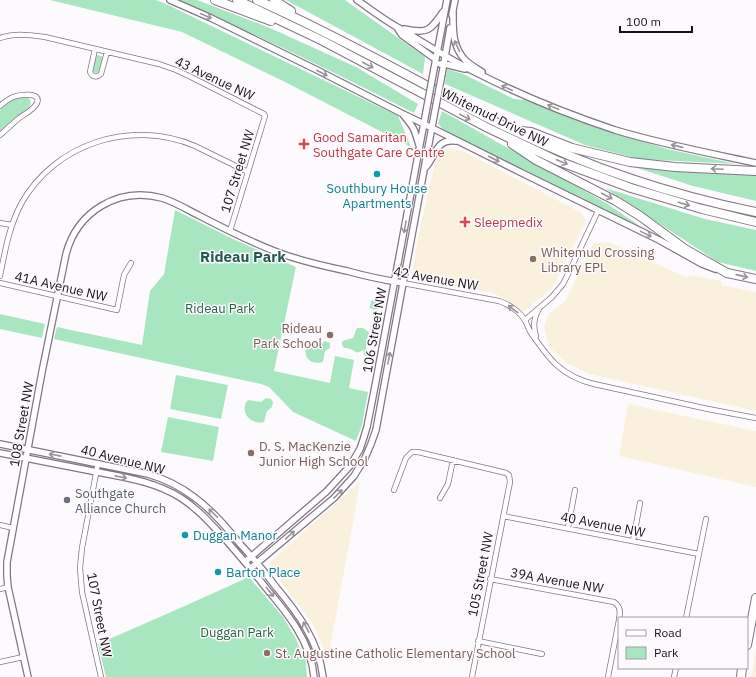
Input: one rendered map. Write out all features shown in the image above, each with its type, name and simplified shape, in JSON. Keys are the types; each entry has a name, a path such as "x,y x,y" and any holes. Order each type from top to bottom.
{"highway":[{"path":"215,0 321,40"},
{"name":"Whitemud Drive NW","path":"237,0 321,40 488,128 558,161 631,188 702,209 756,222"},
{"name":"Whitemud Drive NW","path":"257,0 324,32 512,130 566,154 635,180 717,203 756,212"},
{"path":"274,0 324,32"},
{"path":"488,128 536,160 616,201 685,248 727,272 756,279"},
{"path":"512,130 531,132 572,148 630,162 661,166 756,171"},
{"path":"748,640 756,598"}],"street":[{"path":"170,0 211,18 659,240 702,264 727,272"},
{"path":"357,0 396,27 445,56 495,82 554,108 616,130 678,147 756,163"},
{"name":"106 Street NW","path":"245,562 326,492 350,466 360,449 367,427 447,0"},
{"name":"106 Street NW","path":"251,568 340,492 354,476 369,450 376,430 455,0"},
{"path":"396,27 418,31 426,30 432,27 445,10"},
{"path":"453,12 453,34 456,46 466,61 495,82"},
{"path":"396,27 402,35 435,59 445,56"},
{"name":"43 Avenue NW","path":"0,38 18,35 45,37 159,64 176,70 262,112 265,116"},
{"path":"95,49 90,72 95,76 101,74 107,52"},
{"path":"434,68 438,64 444,64 474,71"},
{"path":"0,106 11,98 23,94 35,96 38,101 32,109 0,135"},
{"path":"401,113 415,129 420,147"},
{"name":"107 Street NW","path":"230,231 265,116"},
{"path":"0,276 12,225 21,204 28,193 40,178 60,160 94,142 115,137 140,135 152,135 176,139 195,146 248,172"},
{"path":"424,168 430,163 435,151 442,143 450,141 459,142"},
{"name":"42 Avenue NW","path":"96,209 121,198 138,196 163,198 268,249 298,259 394,282 499,301 510,306 520,314 537,340 558,366 579,380 755,419"},
{"name":"108 Street NW","path":"28,677 8,587 7,562 42,372 66,254 72,237 80,224 96,209"},
{"path":"525,320 558,291 565,281 598,211"},
{"path":"0,223 12,225"},
{"name":"41A Avenue NW","path":"0,283 117,310 124,275 131,263"},
{"path":"537,340 535,323 540,307"},
{"name":"40 Avenue NW","path":"0,444 98,463 155,476 181,488 207,508 257,563"},
{"path":"394,490 406,458 412,452 418,452 453,460 448,484 440,498"},
{"name":"40 Avenue NW","path":"0,453 144,482 161,488 181,498 199,512 245,562"},
{"name":"105 Street NW","path":"453,460 506,472 509,475 510,482 502,516 472,677"},
{"name":"107 Street NW","path":"98,463 82,543 80,568 82,592 101,677"},
{"path":"568,528 575,490"},
{"path":"633,541 640,503"},
{"name":"40 Avenue NW","path":"502,516 699,554"},
{"path":"686,617 706,518"},
{"path":"0,525 13,528"},
{"path":"245,562 288,615 298,630 306,647 314,677"},
{"path":"257,563 295,610 306,627 321,661 323,677"},
{"name":"39A Avenue NW","path":"490,579 610,602 618,606 620,612 619,617"},
{"path":"0,589 8,587"},
{"path":"608,677 618,624"},
{"path":"478,642 542,654"},
{"path":"0,662 23,657"}],"shaded area":[{"path":"449,148 465,152 582,213 586,221 553,287 525,311 522,311 507,300 493,293 415,278 412,275 418,238 436,158"},
{"path":"609,242 688,278 689,275 722,281 721,285 756,292 756,411 589,374 566,363 549,347 544,327 549,314 565,301 594,243"},
{"path":"628,404 756,431 756,487 619,456"},
{"path":"360,482 328,659 313,624 270,567 270,562"},
{"path":"756,649 756,677 751,677"}],"green space":[{"path":"50,0 156,0 166,4 398,116 411,147 285,82 182,32"},
{"path":"176,0 197,0 270,28 356,67 418,104 414,113 296,54"},
{"path":"286,0 345,0 425,57 423,74"},
{"path":"96,56 102,56 103,58 99,72 96,73 93,72 93,70"},
{"path":"447,69 463,74 514,99 525,100 583,123 667,149 736,164 639,159 585,145 445,84"},
{"path":"19,98 29,98 30,101 29,107 0,131 0,111 4,105"},
{"path":"442,111 606,203 653,235 444,131 438,123"},
{"path":"631,166 756,174 756,201 693,186"},
{"path":"605,188 705,219 756,230 756,271 718,262"},
{"name":"Rideau Park","path":"175,210 233,239 296,267 274,371 330,383 335,356 354,360 349,388 368,392 362,425 356,441 293,412 269,387 261,384 54,339 57,327 142,345 150,291 164,274"},
{"path":"375,300 380,302 379,309 374,310 370,308 371,301"},
{"path":"0,314 45,324 42,338 0,329"},
{"path":"357,328 363,328 369,332 367,339 371,342 369,345 366,345 366,351 369,352 366,356 364,355 363,350 356,352 344,348 342,345 342,342 345,340 353,338"},
{"path":"325,341 330,343 330,348 325,351 323,362 318,363 310,361 306,355 309,342 321,344"},
{"path":"176,375 228,385 221,419 170,409"},
{"path":"266,398 271,399 273,402 272,407 267,411 264,422 255,422 247,417 244,409 248,400 261,402"},
{"path":"168,417 219,427 213,461 161,452"},
{"name":"Duggan Park","path":"249,577 283,617 295,637 306,662 307,677 106,677 98,644"}],"place":[{"name":"Good Samaritan Southgate Care Centre","path":"304,144"},
{"name":"Southbury House Apartments","path":"377,174"},
{"name":"Sleepmedix","path":"465,222"},
{"name":"Whitemud Crossing Library EPL","path":"533,259"},
{"name":"Rideau Park School","path":"330,335"},
{"name":"D. S. MacKenzie Junior High School","path":"251,453"},
{"name":"Southgate Alliance Church","path":"67,500"},
{"name":"Duggan Manor","path":"185,535"},
{"name":"Barton Place","path":"218,572"},
{"name":"St. Augustine Catholic Elementary School","path":"267,653"}],"district":[{"name":"Rideau Park","path":"243,257"}]}
